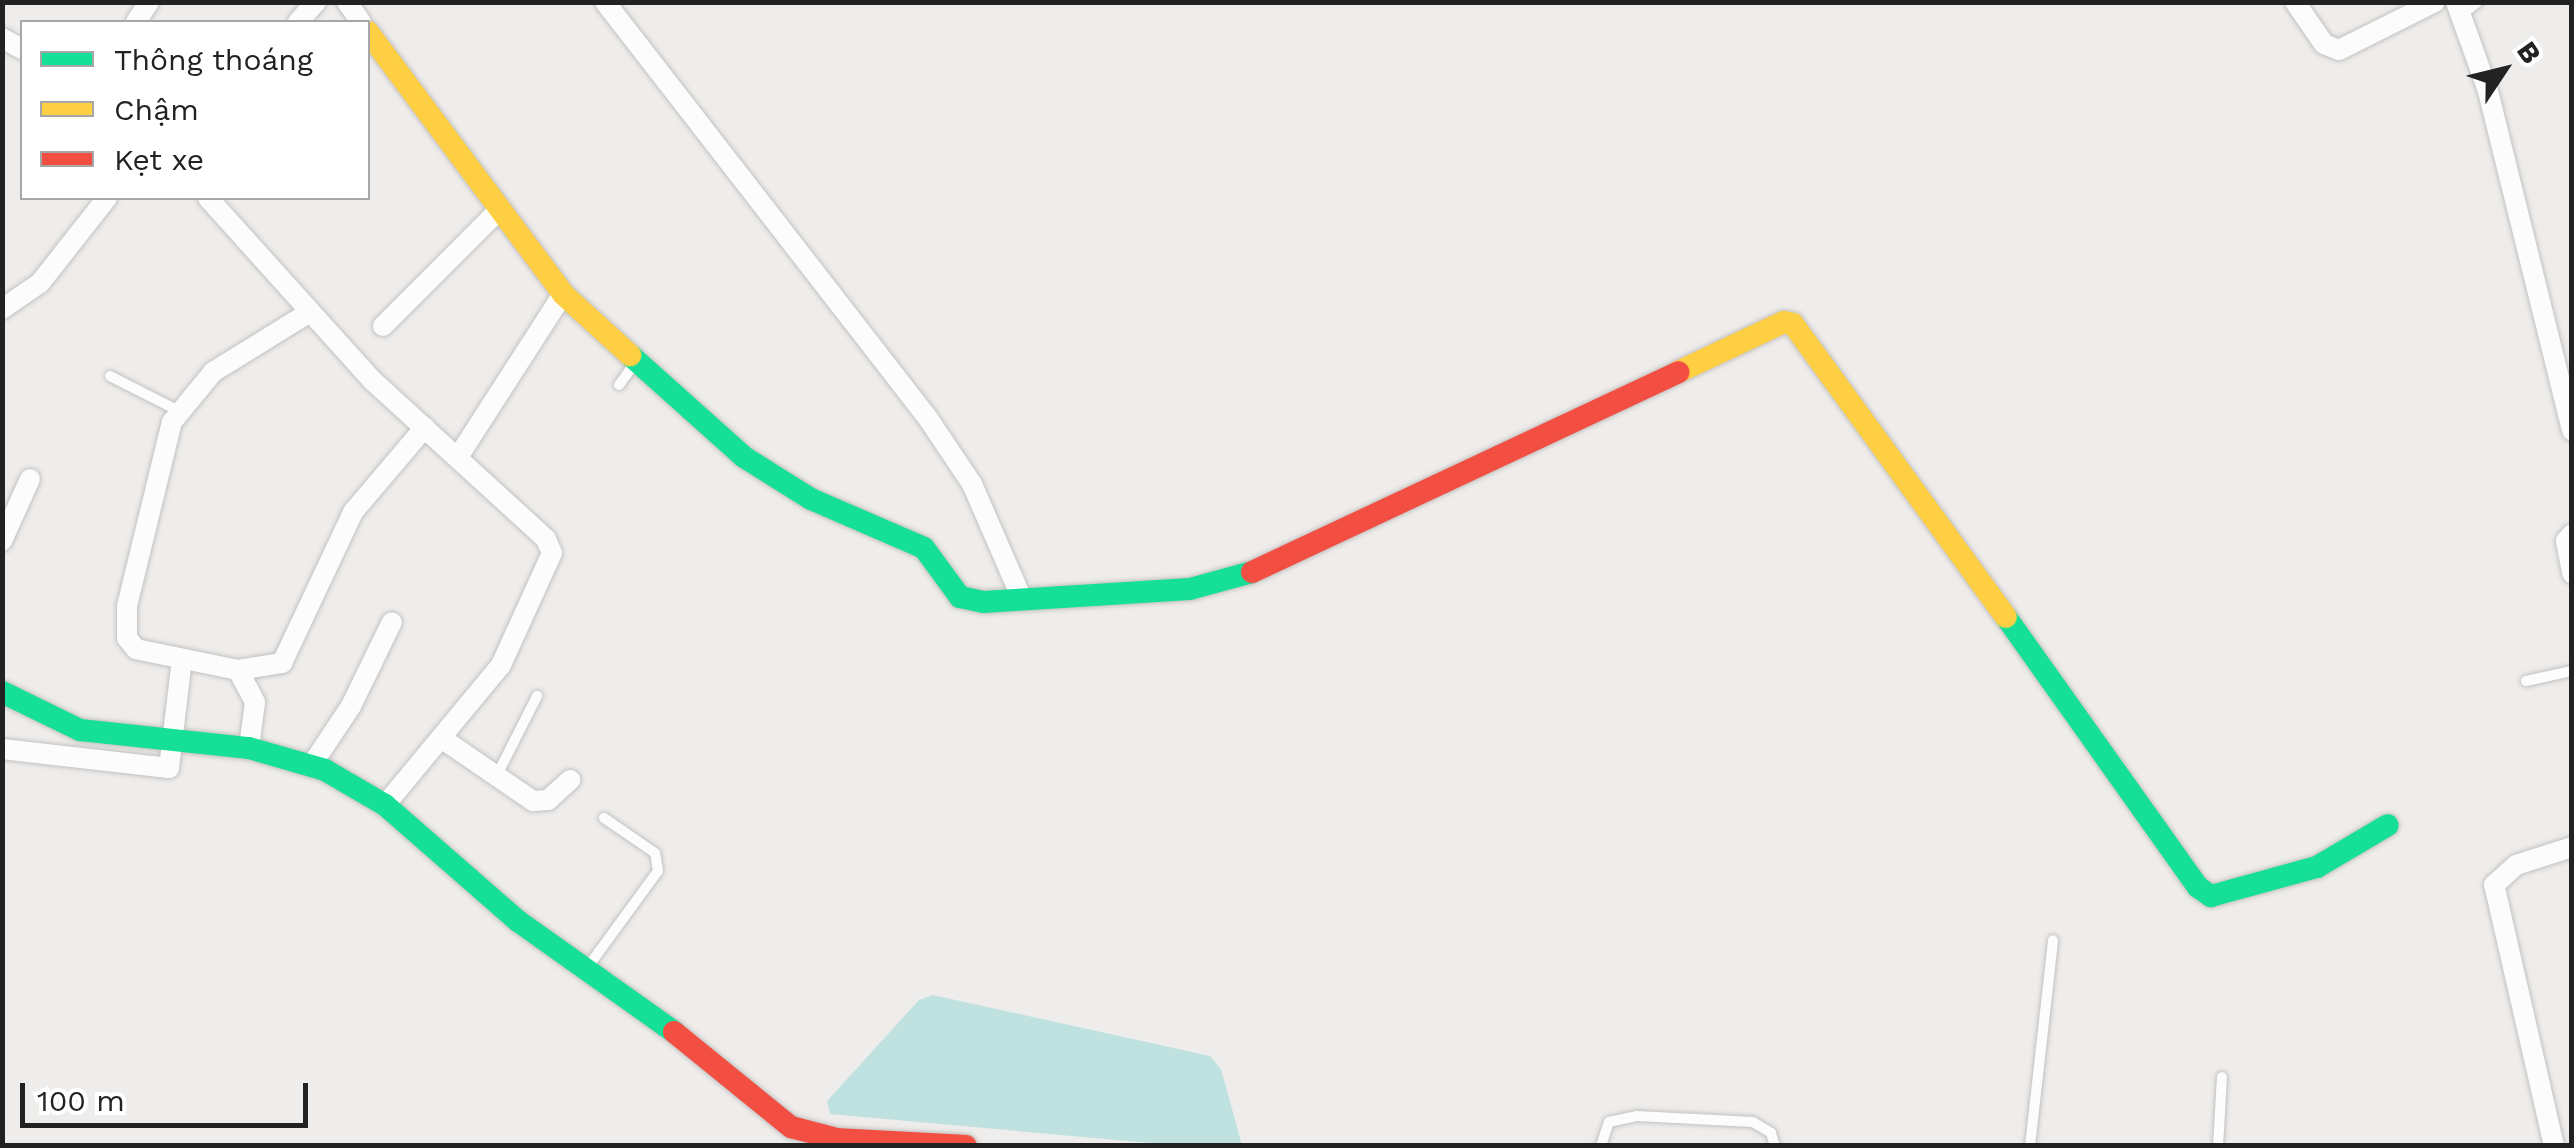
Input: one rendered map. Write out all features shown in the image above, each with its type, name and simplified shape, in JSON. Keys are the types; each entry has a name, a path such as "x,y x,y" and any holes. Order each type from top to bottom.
{"street":[{"path":"605,2 927,417 972,484 1022,598"},
{"path":"2295,2 2324,44 2338,50 2435,2"},
{"path":"2465,6 2572,431"},
{"path":"370,35 498,212 563,294 744,457 811,499 924,548 960,597 1022,598 1190,589 1242,578 1784,322 1793,324 1846,392 2198,887 2211,896 2235,894 2318,866 2388,824"},
{"path":"2,309 40,284 105,200"},
{"path":"210,200 310,312 425,427 546,539 552,553 501,665 385,804"},
{"path":"383,326 498,212"},
{"path":"458,456 563,294"},
{"path":"310,312 213,372 179,411 142,538 127,606 127,638 136,649 238,670 282,663 354,512 425,427"},
{"path":"2,542 30,479"},
{"path":"2572,534 2566,541 2572,573"},
{"path":"312,766 352,706 392,622"},
{"path":"2,749 169,768 182,659"},
{"path":"238,670 255,702 249,748"},
{"path":"2,692 80,730 249,748 312,766 385,804 518,921 587,969 791,1127 837,1139 966,1146"},
{"path":"441,738 533,801 548,800 570,780"},
{"path":"2554,1146 2494,885 2516,866 2572,847"}],"lane":[{"path":"620,385 636,361"},
{"path":"110,376 179,411"},
{"path":"2526,680 2572,671"},
{"path":"496,776 537,696"},
{"path":"587,969 658,871 655,853 604,818"},
{"path":"2030,1146 2053,940"},
{"path":"2218,1146 2222,1077"},
{"path":"1601,1146 1609,1122 1637,1116 1754,1122 1771,1133 1775,1146"}],"water":[{"path":"933,995 1210,1056 1221,1069 1242,1145 1171,1145 830,1114 827,1101 919,1000"}],"traffic: fast":[{"path":"630,355 744,457 811,499 924,548 960,597 983,602 1190,589 1252,572"},
{"path":"2006,617 2198,887 2211,896 2317,867 2388,825"},
{"path":"2,692 80,730 249,748 325,770 385,805 518,921 674,1032"}],"traffic: slow":[{"path":"370,35 563,294 630,355"},
{"path":"1678,372 1784,322 1793,324 2006,617"}],"traffic: jam":[{"path":"1252,572 1678,372"},
{"path":"674,1032 791,1127 837,1139 966,1146"}]}
